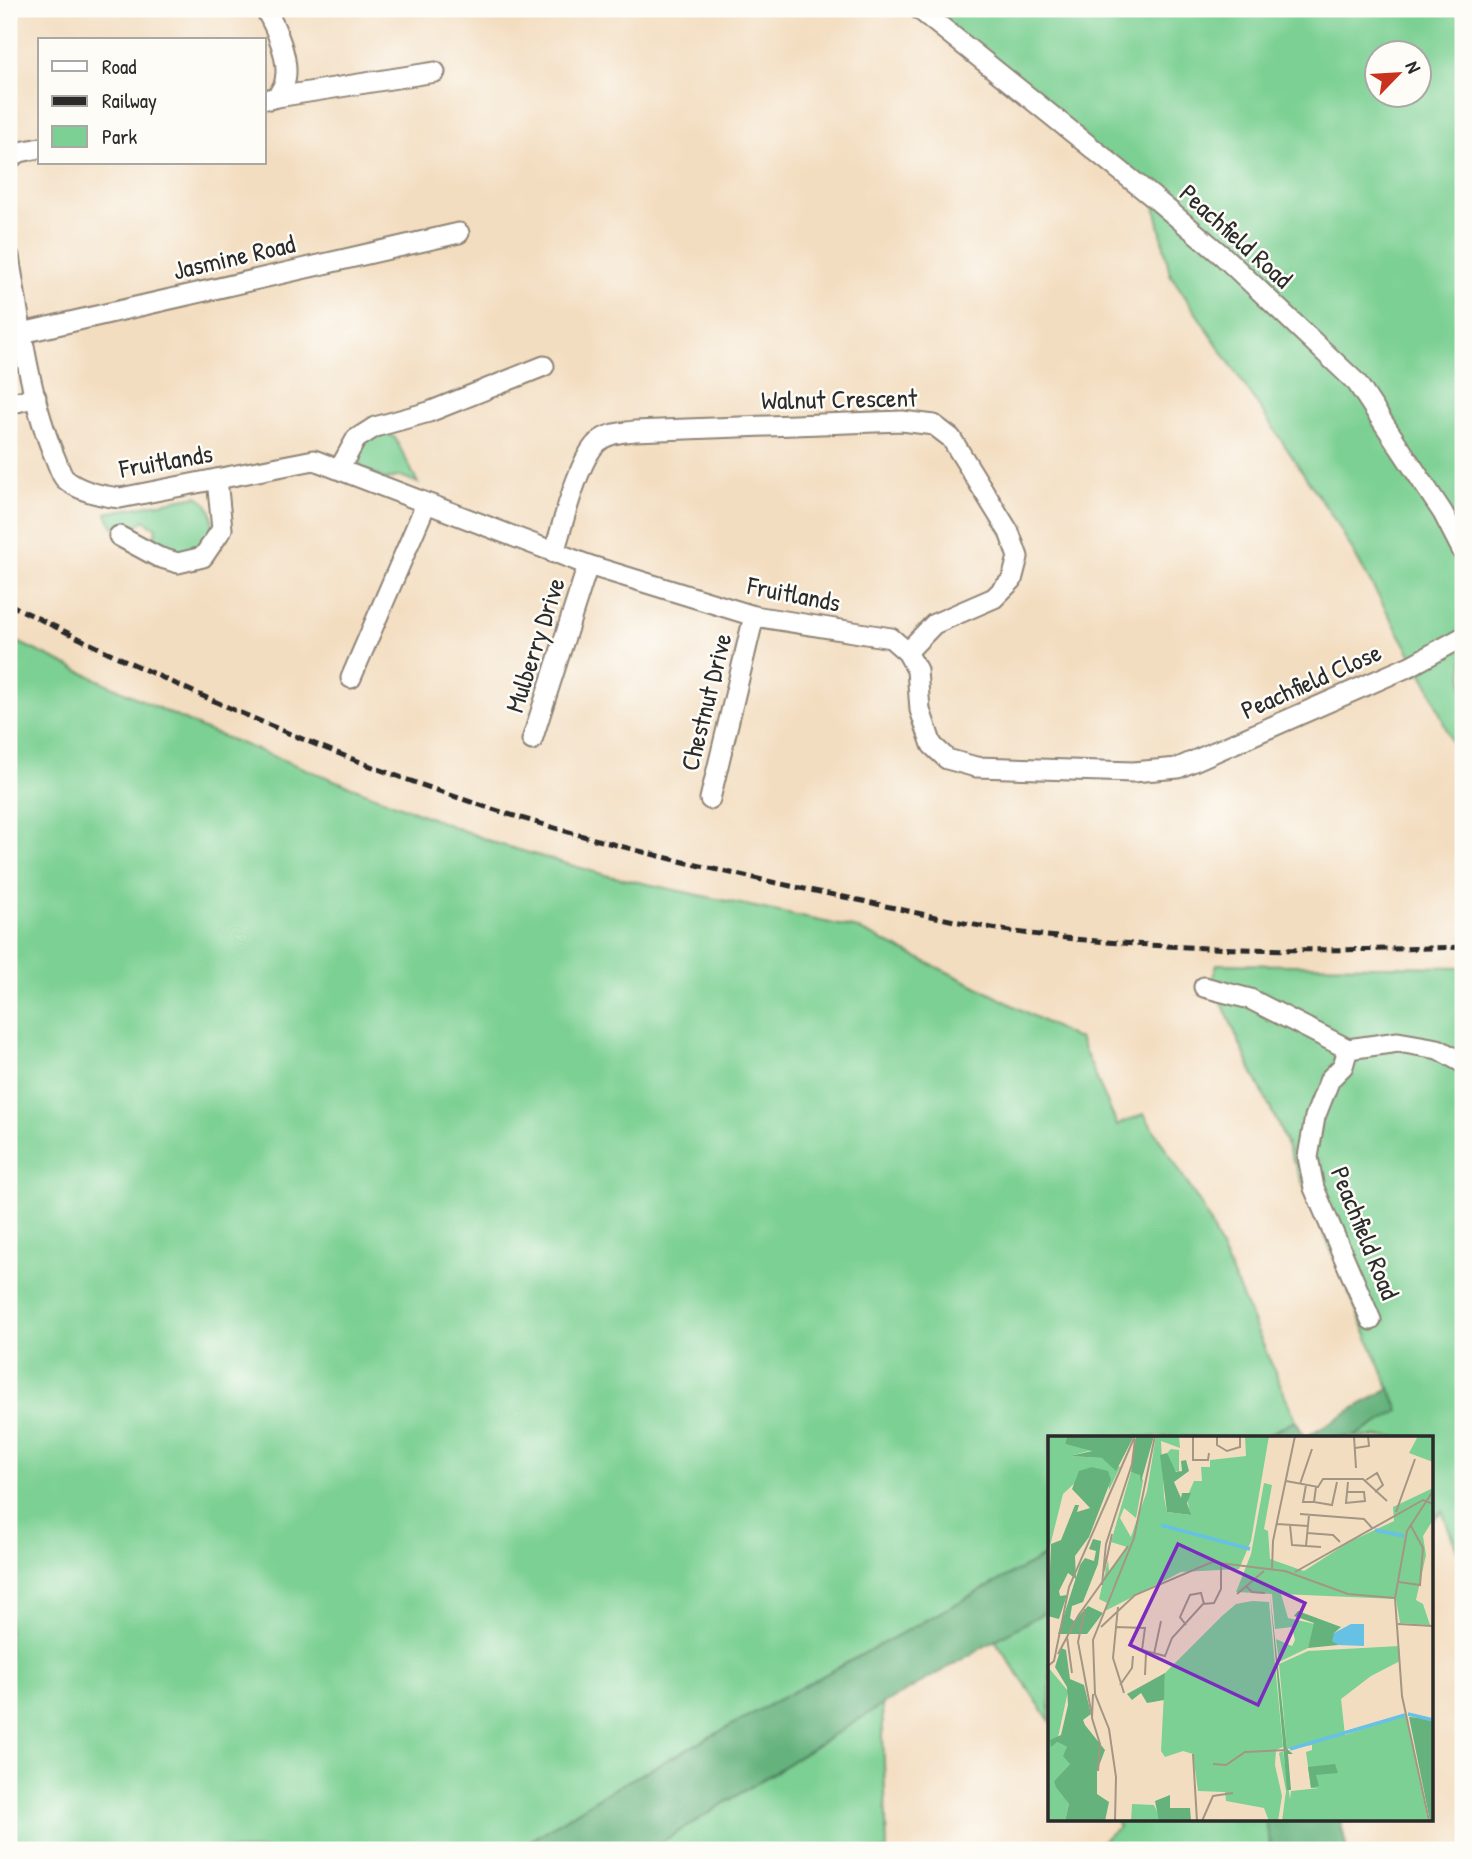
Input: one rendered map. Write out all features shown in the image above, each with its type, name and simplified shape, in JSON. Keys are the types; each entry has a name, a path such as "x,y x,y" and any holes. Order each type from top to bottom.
{"street":[{"path":"265,9 277,28 284,58 285,81 271,99"},
{"name":"Peachfield Road","path":"919,9 1143,188 1224,257 1357,383 1443,513 1463,552"},
{"path":"271,99 435,72"},
{"path":"9,159 20,152 38,148"},
{"name":"Jasmine Road","path":"22,333 459,233"},
{"name":"Fruitlands","path":"9,256 22,333 50,447 64,478 97,495 120,498 314,460 554,554 754,616 891,639 907,652"},
{"path":"340,468 356,439 375,427 429,412 544,366"},
{"path":"9,404 36,397"},
{"name":"Walnut Crescent","path":"554,554 572,492 590,451 598,442 612,434 890,421 934,425 951,438 976,477 1009,532 1018,557 1012,580 993,598 934,624 907,652"},
{"path":"119,536 142,538 158,557 178,563 202,557 222,528 217,479"},
{"path":"351,678 426,504"},
{"name":"Mulberry Drive","path":"532,740 588,565"},
{"name":"Chestnut Drive","path":"709,799 754,616"},
{"name":"Peachfield Close","path":"907,652 917,670 920,710 932,745 947,759 976,766 1132,772 1178,768 1410,666 1463,636"},
{"path":"1204,987 1250,999 1348,1049 1398,1042 1438,1049 1463,1063"},
{"name":"Peachfield Road","path":"1348,1049 1343,1066 1330,1079 1315,1117 1308,1157 1314,1188 1371,1320"}],"green space":[{"path":"919,9 1463,9 1463,771 1429,686 1338,525 1170,274 1153,197"},
{"path":"387,433 395,438 418,483 401,476 386,480 362,468 357,458 359,445 365,438"},
{"path":"197,496 210,510 213,529 189,558 156,547 156,528 144,520 132,530 114,528 106,513"},
{"path":"9,638 201,728 495,843 605,875 858,929 1079,1038 1117,1125 1144,1114 1204,1210 1296,1420 1266,1436 1048,1436 1048,1554 606,1793 516,1850 9,1850"},
{"path":"1217,964 1463,967 1463,1565 1442,1511 1434,1518 1434,1436 1355,1436 1399,1411 1277,1122 1212,980"},
{"path":"1390,1388 1399,1411 1355,1436 1307,1436"},
{"path":"1296,1420 1304,1436 1266,1436"},
{"path":"1048,1554 1048,1610 882,1705 649,1850 516,1850 606,1793"},
{"path":"1048,1610 1048,1718 995,1640"},
{"path":"882,1705 887,1850 649,1850"},
{"path":"1116,1820 1265,1820 1272,1850 1090,1850 1119,1827"},
{"path":"1265,1820 1340,1820 1347,1850 1272,1850"}],"railway":[{"path":"9,604 192,691 378,769 547,826 716,870 984,927 1085,940 1247,949 1463,947"}]}
